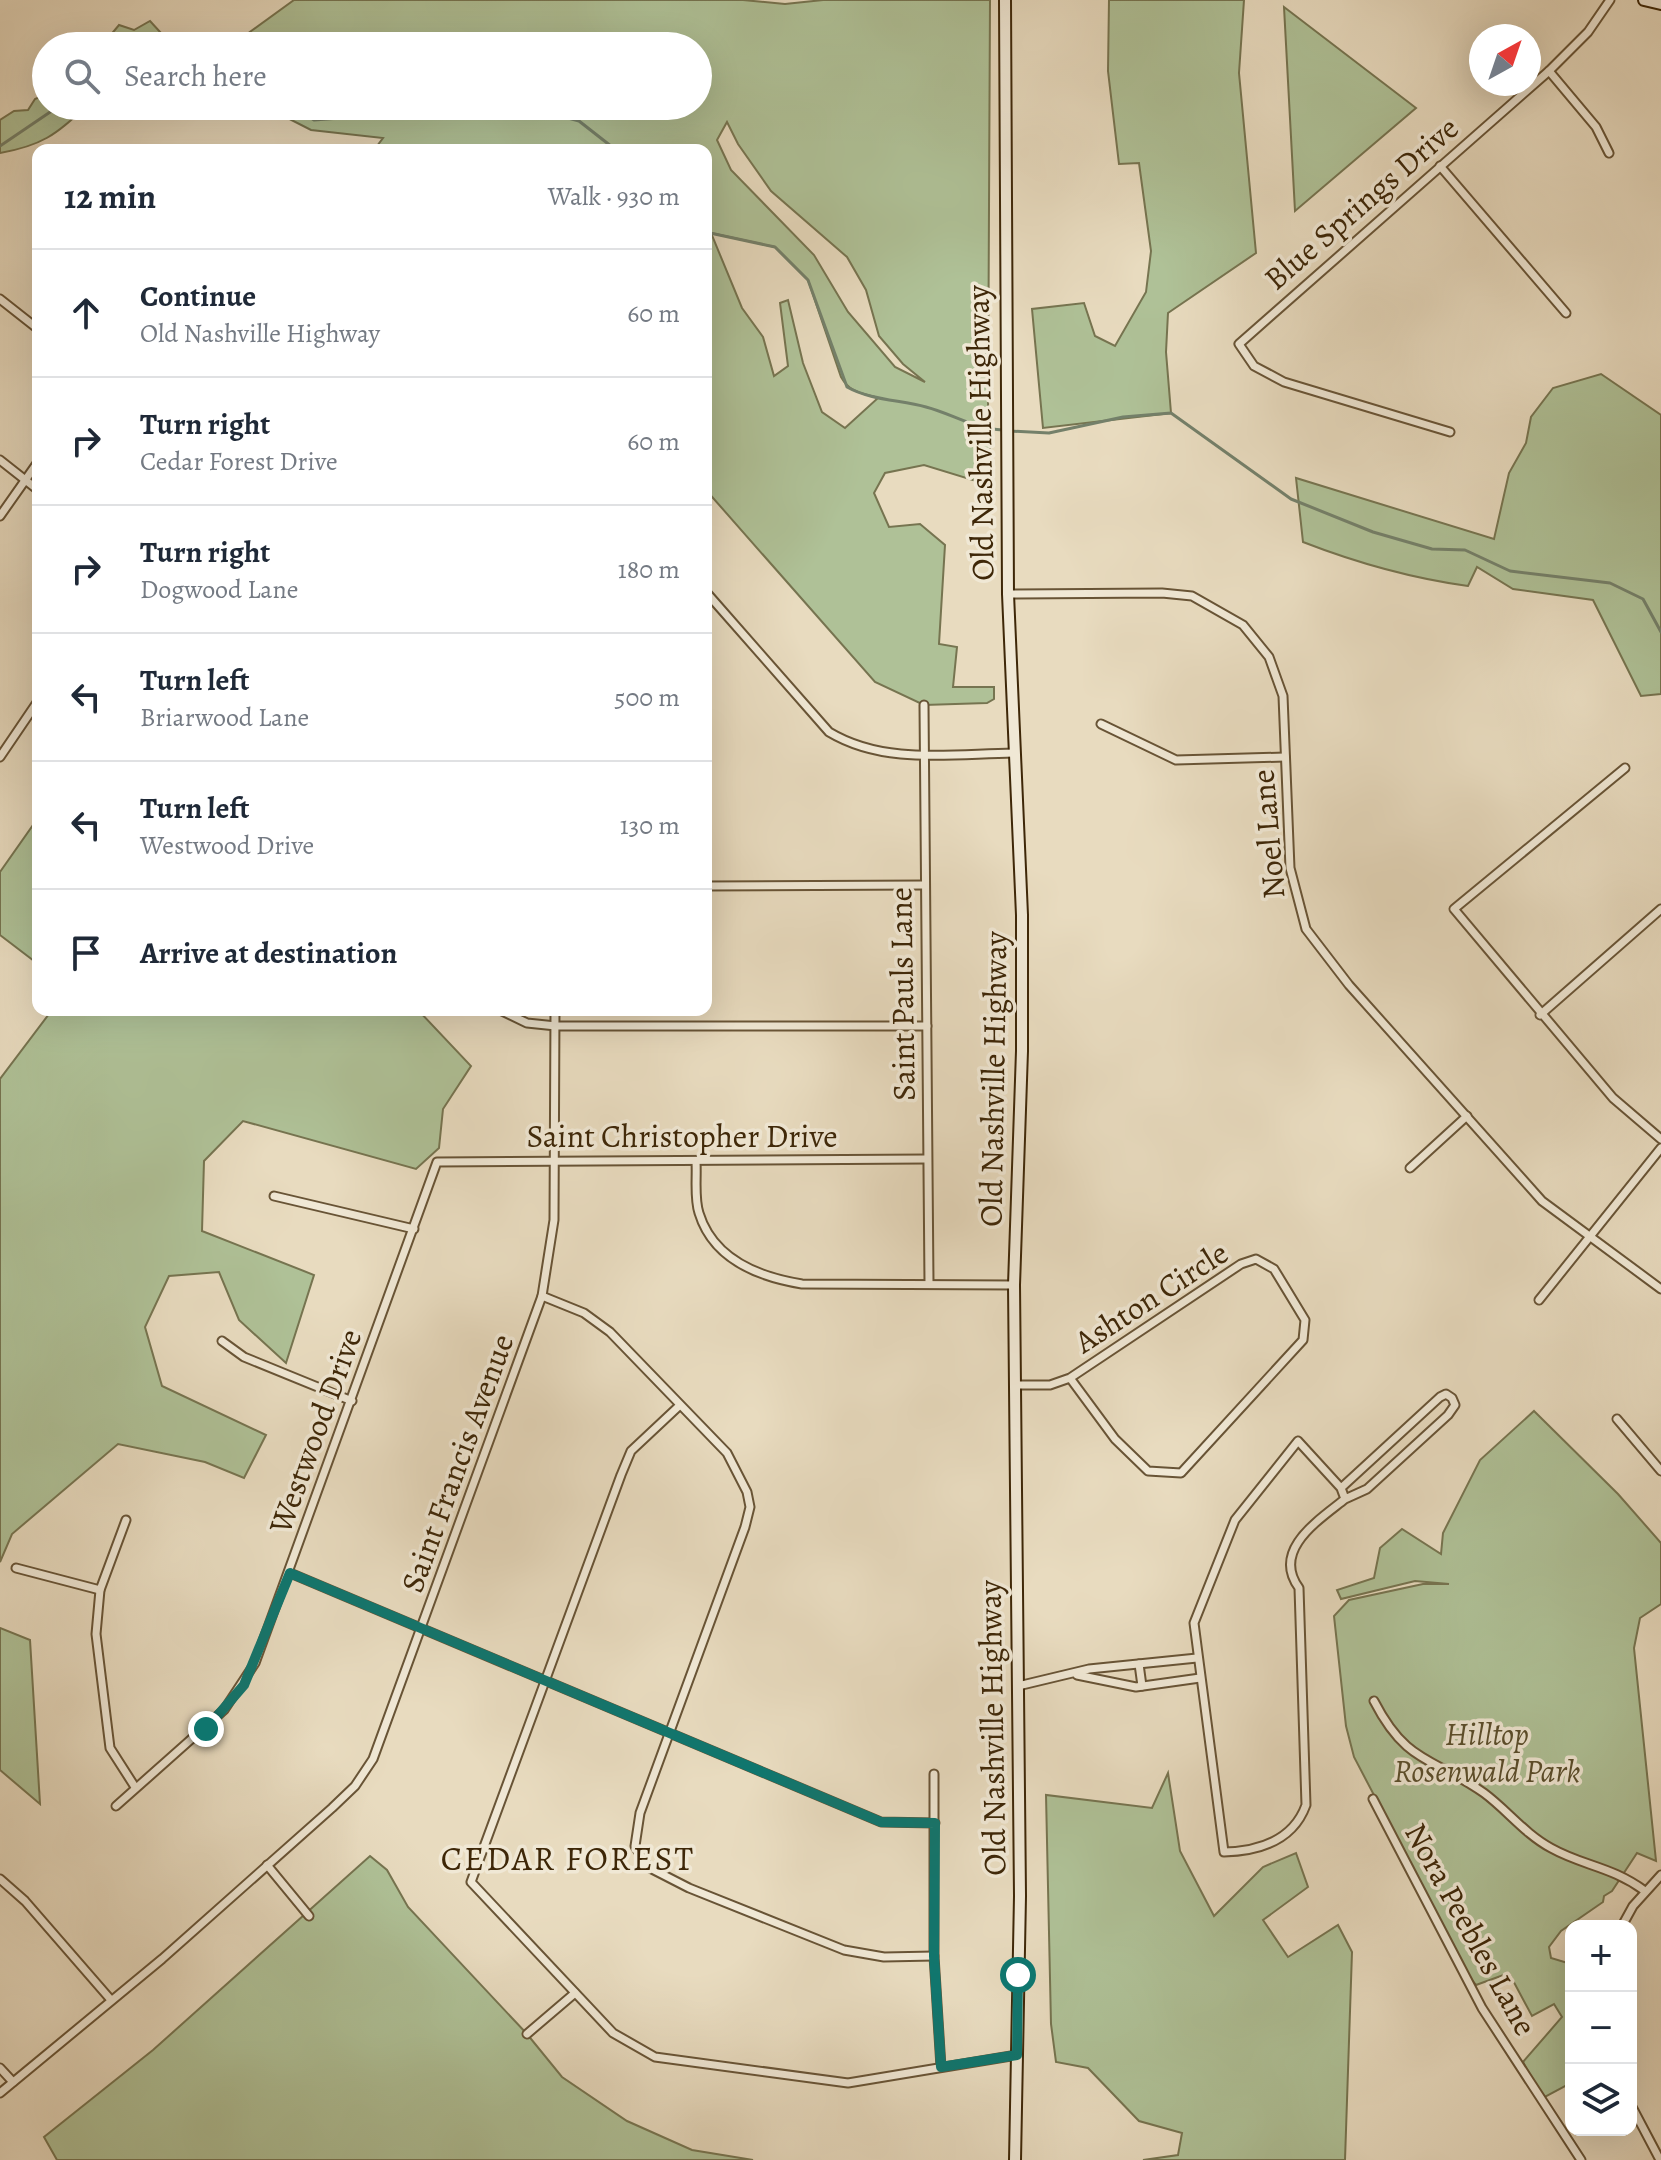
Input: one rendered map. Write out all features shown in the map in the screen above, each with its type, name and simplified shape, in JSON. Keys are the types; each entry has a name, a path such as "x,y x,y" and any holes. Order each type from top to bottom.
{"main road":[{"name":"Old Nashville Highway","path":"1005,0 1008,594 1022,915 1022,1051 1014,1285 1018,1686 1015,2160"},
{"path":"1644,0 1661,4"}],"street":[{"name":"Blue Springs Drive","path":"1450,432 1284,382 1254,366 1239,344 1549,71 1588,32 1610,0"},
{"path":"1549,71 1596,127 1609,153"},
{"path":"1440,166 1566,313"},
{"path":"0,299 32,324"},
{"path":"0,460 32,485"},
{"path":"0,516 32,470"},
{"name":"Noel Lane","path":"1008,594 1162,593 1192,596 1218,608 1243,625 1269,657 1283,696 1290,868 1300,919 1318,948 1542,1201 1661,1289"},
{"path":"712,599 829,732 852,746 883,755 1013,753"},
{"name":"Saint Pauls Lane","path":"924,705 929,1283"},
{"path":"0,757 32,710"},
{"path":"1101,724 1176,760 1285,757"},
{"path":"1625,768 1454,909 1540,1015 1613,1098 1661,1139"},
{"path":"712,886 925,885"},
{"path":"1540,1015 1661,909"},
{"path":"512,1016 527,1023 556,1026 927,1026"},
{"name":"Saint Francis Avenue","path":"0,2093 340,1801 367,1768 423,1627 542,1296 554,1220 555,1016"},
{"path":"1410,1168 1467,1116"},
{"path":"1539,1300 1661,1148"},
{"name":"Saint Christopher Drive","path":"437,1162 927,1159"},
{"name":"Westwood Drive","path":"116,1806 206,1729 244,1685 290,1573 437,1162"},
{"path":"696,1162 698,1211 707,1231 750,1271 802,1284 1014,1285"},
{"path":"274,1196 414,1229"},
{"name":"Ashton Circle","path":"1015,1385 1050,1385 1070,1378 1241,1264 1256,1259 1274,1269 1305,1320 1303,1340 1181,1473 1148,1471 1115,1439 1070,1378"},
{"path":"542,1296 597,1321 733,1462 747,1492 750,1507 669,1733 635,1834 635,1846 648,1867 689,1888 844,1950 884,1957 934,1956"},
{"path":"222,1341 244,1357 352,1401"},
{"path":"1341,1488 1440,1397 1446,1394 1452,1398 1453,1410 1367,1489 1345,1499 1301,1535 1290,1556 1293,1580 1299,1588 1306,1805 1301,1818 1282,1838 1254,1851 1224,1852 1194,1623 1235,1520 1298,1441 1341,1488 1345,1499"},
{"path":"679,1406 631,1451 471,1882 623,2042 655,2057 677,2063 848,2083 1017,2055"},
{"path":"1617,1419 1661,1471"},
{"path":"126,1520 100,1590 96,1634 110,1748 135,1787"},
{"path":"16,1568 100,1590"},
{"path":"290,1573 547,1678 881,1822 935,1823"},
{"path":"1018,1686 1075,1675 1089,1669 1197,1658"},
{"path":"1139,1664 1142,1686"},
{"path":"1075,1675 1142,1686 1200,1678"},
{"path":"1374,1701 1404,1746 1433,1767 1486,1795 1552,1849 1612,1870 1645,1891"},
{"path":"934,1774 934,1956 941,2067"},
{"name":"Nora Peebles Lane","path":"1373,1799 1482,2008 1581,2160"},
{"path":"267,1865 309,1916"},
{"path":"1626,1920 1645,1891 1661,1875"},
{"path":"0,1879 25,1901 111,2000"},
{"path":"527,2034 575,1993"},
{"path":"0,2068 13,2082"},
{"path":"1637,2116 1660,2160"}],"green space":[{"path":"294,0 743,0 785,4 823,0 990,0 988,415 984,428 974,427 990,439 989,485 924,465 885,473 874,493 889,527 920,524 945,545 939,644 957,647 953,687 994,687 994,699 987,703 924,705 875,682 712,497 712,235 742,308 763,337 774,376 788,366 780,303 788,300 803,363 822,412 845,428 878,398 852,389 841,377 808,280 775,247 712,233 712,144 378,144 383,138 311,130 291,120 712,120 712,32 250,32","holes":["727,122 738,144 771,191 847,257 866,290 879,336 903,364 925,382 895,367 848,312 814,255 731,170 717,140"]},
{"path":"1109,0 1244,0 1239,73 1256,253 1168,313 1166,352 1171,413 1043,428 1032,309 1084,303 1095,336 1115,346 1146,292 1151,251 1139,163 1119,164 1108,71"},
{"path":"1284,7 1416,108 1295,211"},
{"path":"150,21 160,32 113,32 119,25 134,30"},
{"path":"32,104 32,120 71,120 47,138 0,153 0,120 14,111 28,110"},
{"path":"1601,374 1661,415 1661,694 1641,696 1593,600 1513,589 1477,567 1468,586 1425,579 1303,542 1296,478 1494,539 1509,473 1526,443 1531,417 1553,388"},
{"path":"32,827 32,959 0,935 0,872"},
{"path":"47,1016 424,1016 471,1066 443,1109 439,1148 416,1169 243,1121 204,1161 202,1231 314,1275 286,1363 239,1320 219,1272 169,1276 145,1327 162,1386 266,1435 244,1478 205,1462 118,1444 12,1534 0,1562 0,1079"},
{"name":"Hilltop Rosenwald Park","path":"1534,1411 1618,1494 1661,1543 1661,1604 1640,1618 1634,1648 1656,1861 1637,1853 1612,1891 1604,1896 1603,1902 1577,1920 1565,1920 1565,1928 1549,1947 1551,1958 1565,1962 1565,2086 1543,2098 1523,2062 1562,2017 1554,2004 1532,2016 1509,1973 1476,1985 1470,1978 1354,1757 1346,1726 1334,1616 1349,1600 1423,1584 1449,1584 1415,1581 1341,1599 1337,1590 1374,1578 1380,1548 1402,1529 1441,1554 1443,1533 1480,1460"},
{"path":"0,1628 30,1640 40,1804 0,1770"},
{"path":"1168,1773 1180,1851 1214,1916 1263,1867 1296,1853 1308,1887 1263,1920 1288,1957 1338,1925 1352,1952 1345,2160 1143,2160 1178,2155 1182,2133 1139,2121 1088,2068 1056,2062 1051,2024 1046,1795 1152,1808"},
{"path":"370,1856 387,1870 408,1907 527,2034 562,2077 627,2121 692,2150 753,2160 57,2160 44,2137 153,2050"}],"waterway":[{"path":"0,146 38,120"},
{"path":"575,120 608,144"},
{"path":"712,233 775,247 808,280 847,387 875,397 926,407 983,427 1003,430"},
{"path":"1010,431 1049,433 1123,417 1171,413 1291,499 1373,532 1432,549 1465,550 1510,571 1610,583 1643,599 1661,632"}],"district":[{"name":"CEDAR FOREST","path":"568,1858"}],"route":[{"path":"206,1729 244,1685 290,1573 547,1678 881,1822 895,1825 935,1823 934,1956 941,2067 1017,2055 1018,1975"}]}
